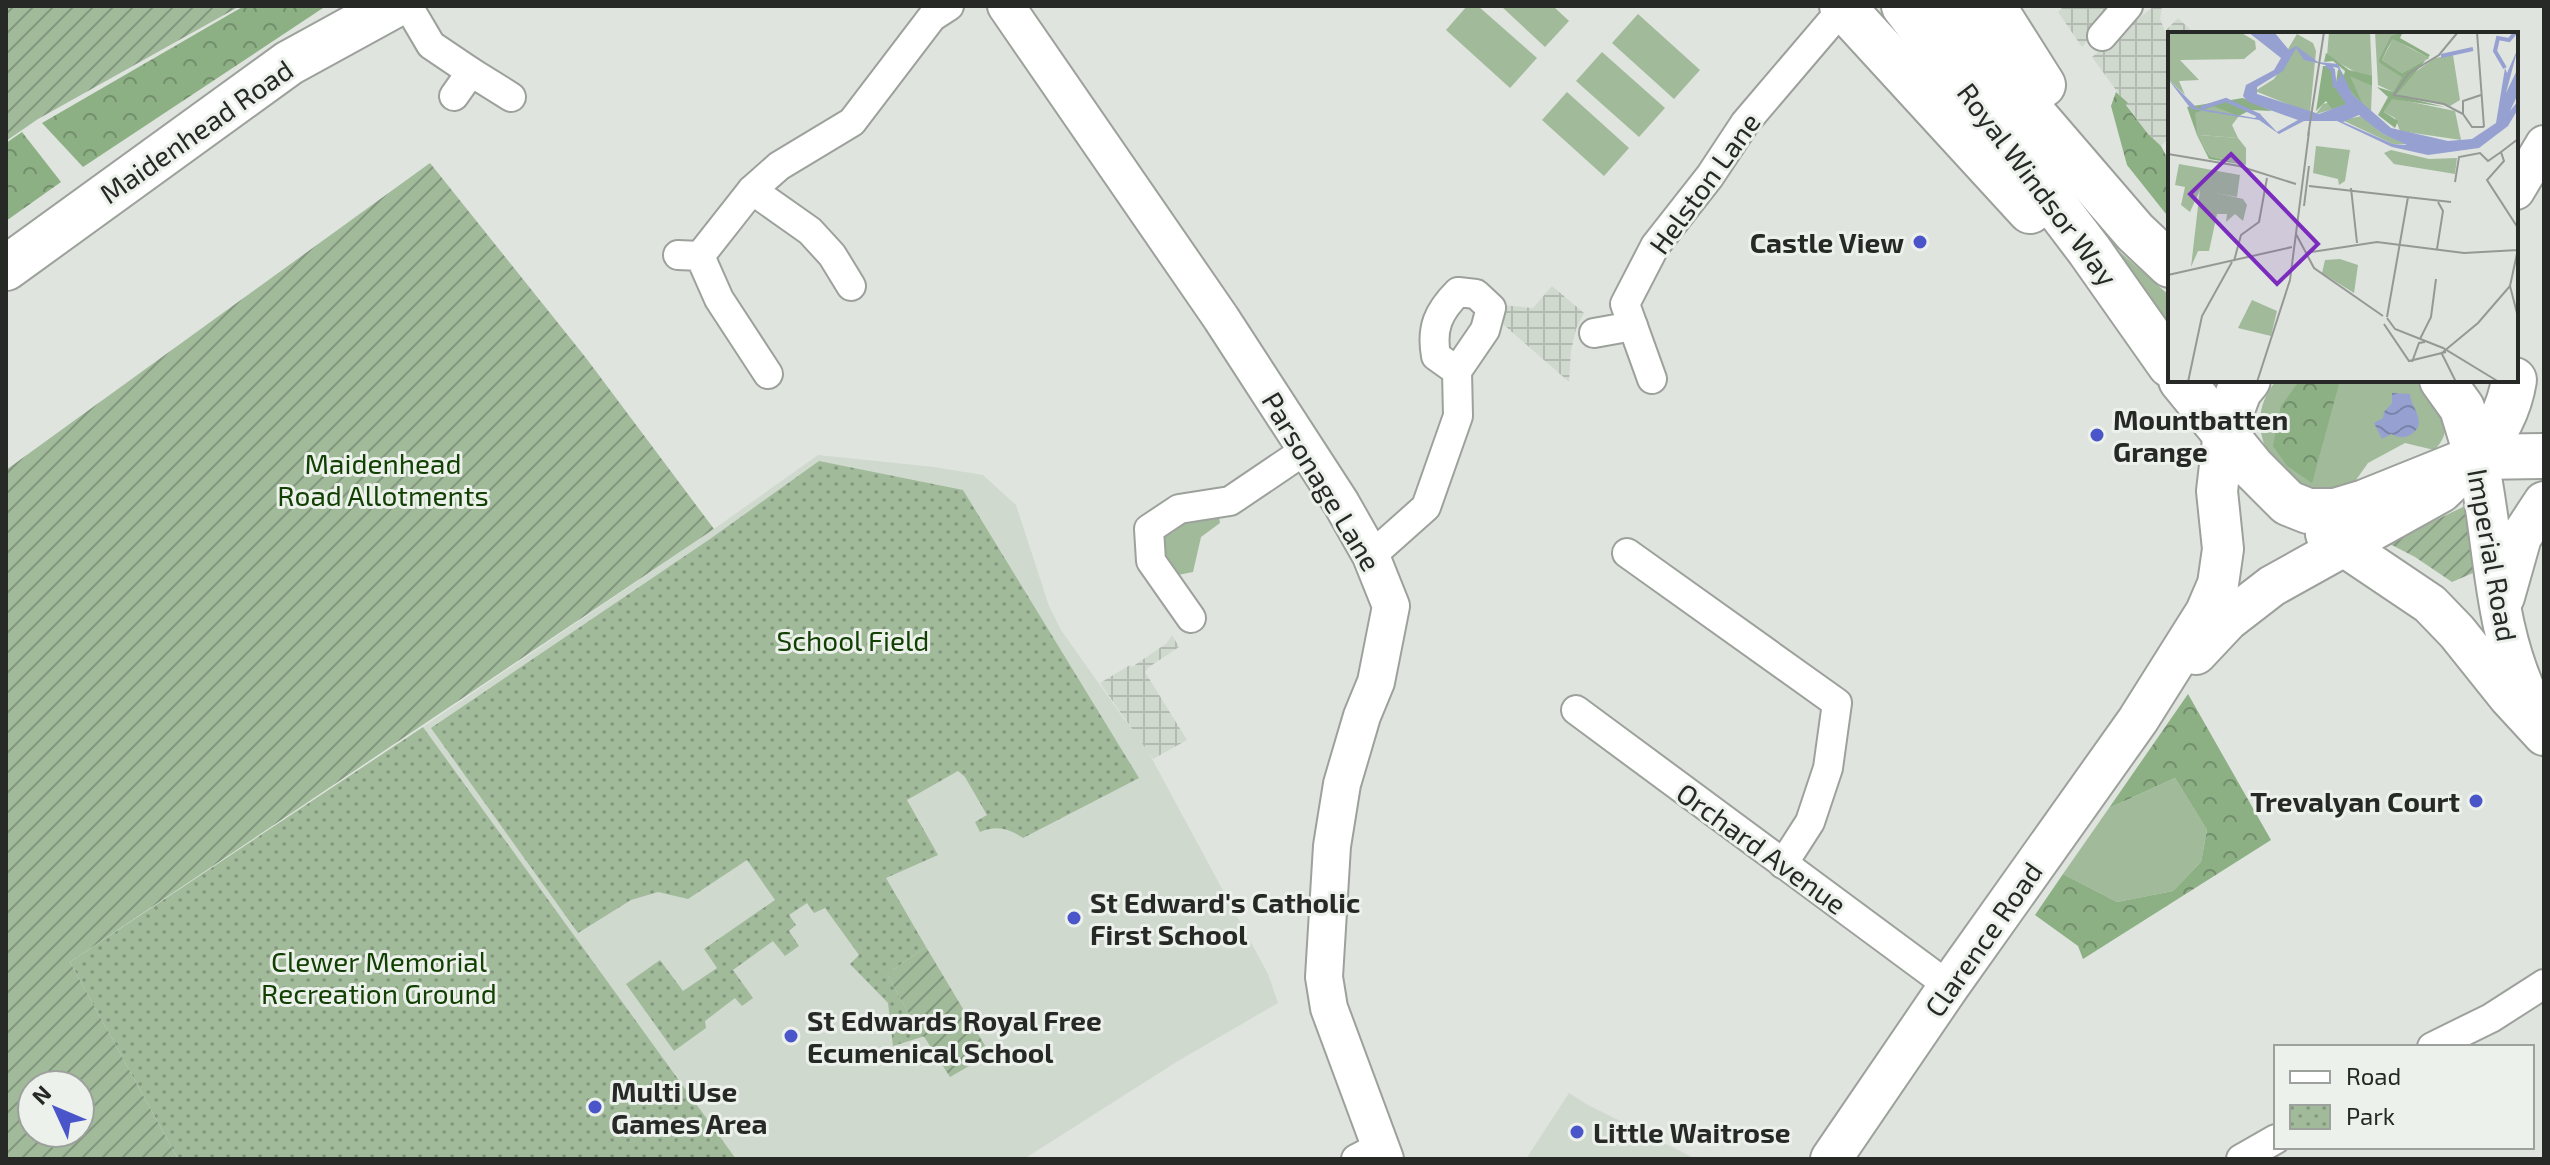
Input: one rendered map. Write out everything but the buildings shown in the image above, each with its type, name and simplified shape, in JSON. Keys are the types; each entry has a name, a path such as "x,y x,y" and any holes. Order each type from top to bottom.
{"main road":[{"name":"Maidenhead Road","path":"6,268 289,63 393,6"},
{"name":"Royal Windsor Way","path":"1904,6 2080,238 2158,348"},
{"name":"Royal Windsor Way","path":"1950,6 2030,110 2135,232 2168,263"},
{"path":"1993,6 2123,217"},
{"path":"1842,7 2158,348"},
{"path":"2518,356 2544,372"},
{"path":"2183,382 2252,467 2288,503 2308,511 2335,511 2479,466 2542,456"},
{"name":"Clarence Road","path":"1831,1159 1949,986 2138,720 2206,612 2218,584 2223,549 2217,491 2224,431 2239,391 2246,382"},
{"name":"Imperial Road","path":"2443,382 2462,408 2479,466 2500,613 2514,667 2544,733"},
{"path":"2479,466 2508,410 2514,382"},
{"name":"Clarence Road","path":"2138,720 2228,620 2272,586 2441,492 2479,466"},
{"path":"2500,613 2521,537 2544,502"},
{"name":"Imperial Road","path":"2288,503 2343,547 2430,604 2544,733"}],"street":[{"path":"408,6 431,45 511,97"},
{"path":"768,374 689,256 779,166 852,122 932,17 949,6"},
{"name":"Parsonage Lane","path":"1006,6 1221,318 1307,449 1371,556 1391,606 1376,682 1362,716 1342,784 1332,846 1324,977 1329,1008 1373,1155"},
{"path":"2102,36 2128,6"},
{"name":"Helston Lane","path":"1652,379 1625,304 1655,246 1710,176 1745,123 1842,7"},
{"path":"454,96 471,72"},
{"path":"2518,171 2544,142"},
{"path":"2518,188 2544,142"},
{"path":"752,190 810,231 832,255 851,286"},
{"path":"1594,333 1633,326"},
{"path":"1371,556 1426,507 1458,416 1457,371"},
{"path":"1191,618 1151,561 1149,529 1179,509 1230,501 1307,449"},
{"path":"1627,553 1837,703 1828,768 1810,822 1783,864"},
{"name":"Orchard Avenue","path":"1576,710 1949,986"},
{"path":"2436,1045 2491,1018 2544,984"},
{"path":"2241,1159 2274,1140"}],"shaded area":[{"path":"2064,6 2116,6 2082,47 2058,12"},
{"path":"2154,6 2162,6 2160,19 2165,31 2178,18 2193,32 2168,32 2168,138 2161,146 2148,134 2092,57"},
{"path":"1552,286 1584,313 1571,351 1569,382 1504,325 1502,305 1533,308"},
{"path":"818,455 983,475 1016,505 1049,606 1061,630 1144,744 1268,974 1278,1003 1178,1061 1024,1159 736,1159 423,727"},
{"path":"1172,635 1179,647 1145,672 1187,740 1153,759 1100,683 1130,665 1132,667 1167,643"},
{"path":"1569,1093 1588,1105 1696,1159 1526,1159"}],"green space":[{"path":"6,6 240,6 38,119 6,141"},
{"path":"244,6 326,6 83,167 42,123"},
{"path":"1467,6 1478,6 1537,58 1510,88 1446,30"},
{"path":"1501,6 1553,6 1569,21 1545,47"},
{"path":"1638,14 1700,70 1674,99 1612,43"},
{"path":"1602,52 1665,108 1639,137 1576,81"},
{"path":"1567,92 1629,148 1604,176 1542,120"},
{"path":"2116,92 2128,103 2126,105 2161,146 2168,159 2168,216 2127,165 2111,106"},
{"path":"22,132 61,182 6,221 6,143"},
{"name":"Maidenhead Road Allotments","path":"430,163 586,358 714,529 70,962 178,1159 6,1159 6,470"},
{"path":"2073,193 2120,252 2168,294 2168,326"},
{"path":"2276,382 2419,382 2442,413 2445,432 2434,450 2405,443 2368,463 2351,487 2329,491 2307,487 2290,478 2276,465 2267,450 2261,433 2261,414 2266,397"},
{"path":"2299,382 2339,382 2312,483 2287,466 2273,446 2281,406"},
{"name":"School Field","path":"819,461 963,490 1139,778 1023,838 1002,829 980,832 975,822 987,815 965,777 958,771 907,800 938,855 886,878 926,947 887,974 925,1036 893,1046 888,1003 850,964 859,955 825,908 814,913 807,903 789,915 796,925 789,931 799,946 785,956 773,941 733,970 753,998 742,1006 735,998 705,1021 706,1028 674,1051 626,984 660,960 683,991 717,968 704,949 775,900 747,860 688,899 658,892 631,900 578,933 431,728 710,539"},
{"path":"2465,506 2473,573 2452,582 2388,543"},
{"path":"1219,517 1220,523 1201,537 1193,572 1173,576 1161,560 1160,541 1179,524"},
{"path":"2188,694 2271,840 2083,959 2078,946 2035,915 2063,874 2117,902 2173,891 2201,862 2207,830 2175,778 2109,808"},
{"name":"Clewer Memorial Recreation Ground","path":"423,727 736,1159 178,1159 70,962"},
{"path":"2175,778 2207,830 2201,862 2173,891 2117,902 2063,874 2109,808"},
{"path":"926,947 990,1054 950,1077 887,974"}],"water":[{"path":"2392,393 2410,394 2418,415 2418,426 2407,436 2391,434 2382,439 2374,423 2383,418 2392,403"}],"place":[{"name":"Castle View","path":"1920,242"},
{"name":"Mountbatten Grange","path":"2097,435"},
{"name":"Trevalyan Court","path":"2476,801"},
{"name":"St Edward's Catholic First School","path":"1074,918"},
{"name":"St Edwards Royal Free Ecumenical School","path":"791,1036"},
{"name":"Multi Use Games Area","path":"595,1107"},
{"name":"Little Waitrose","path":"1577,1132"}]}
